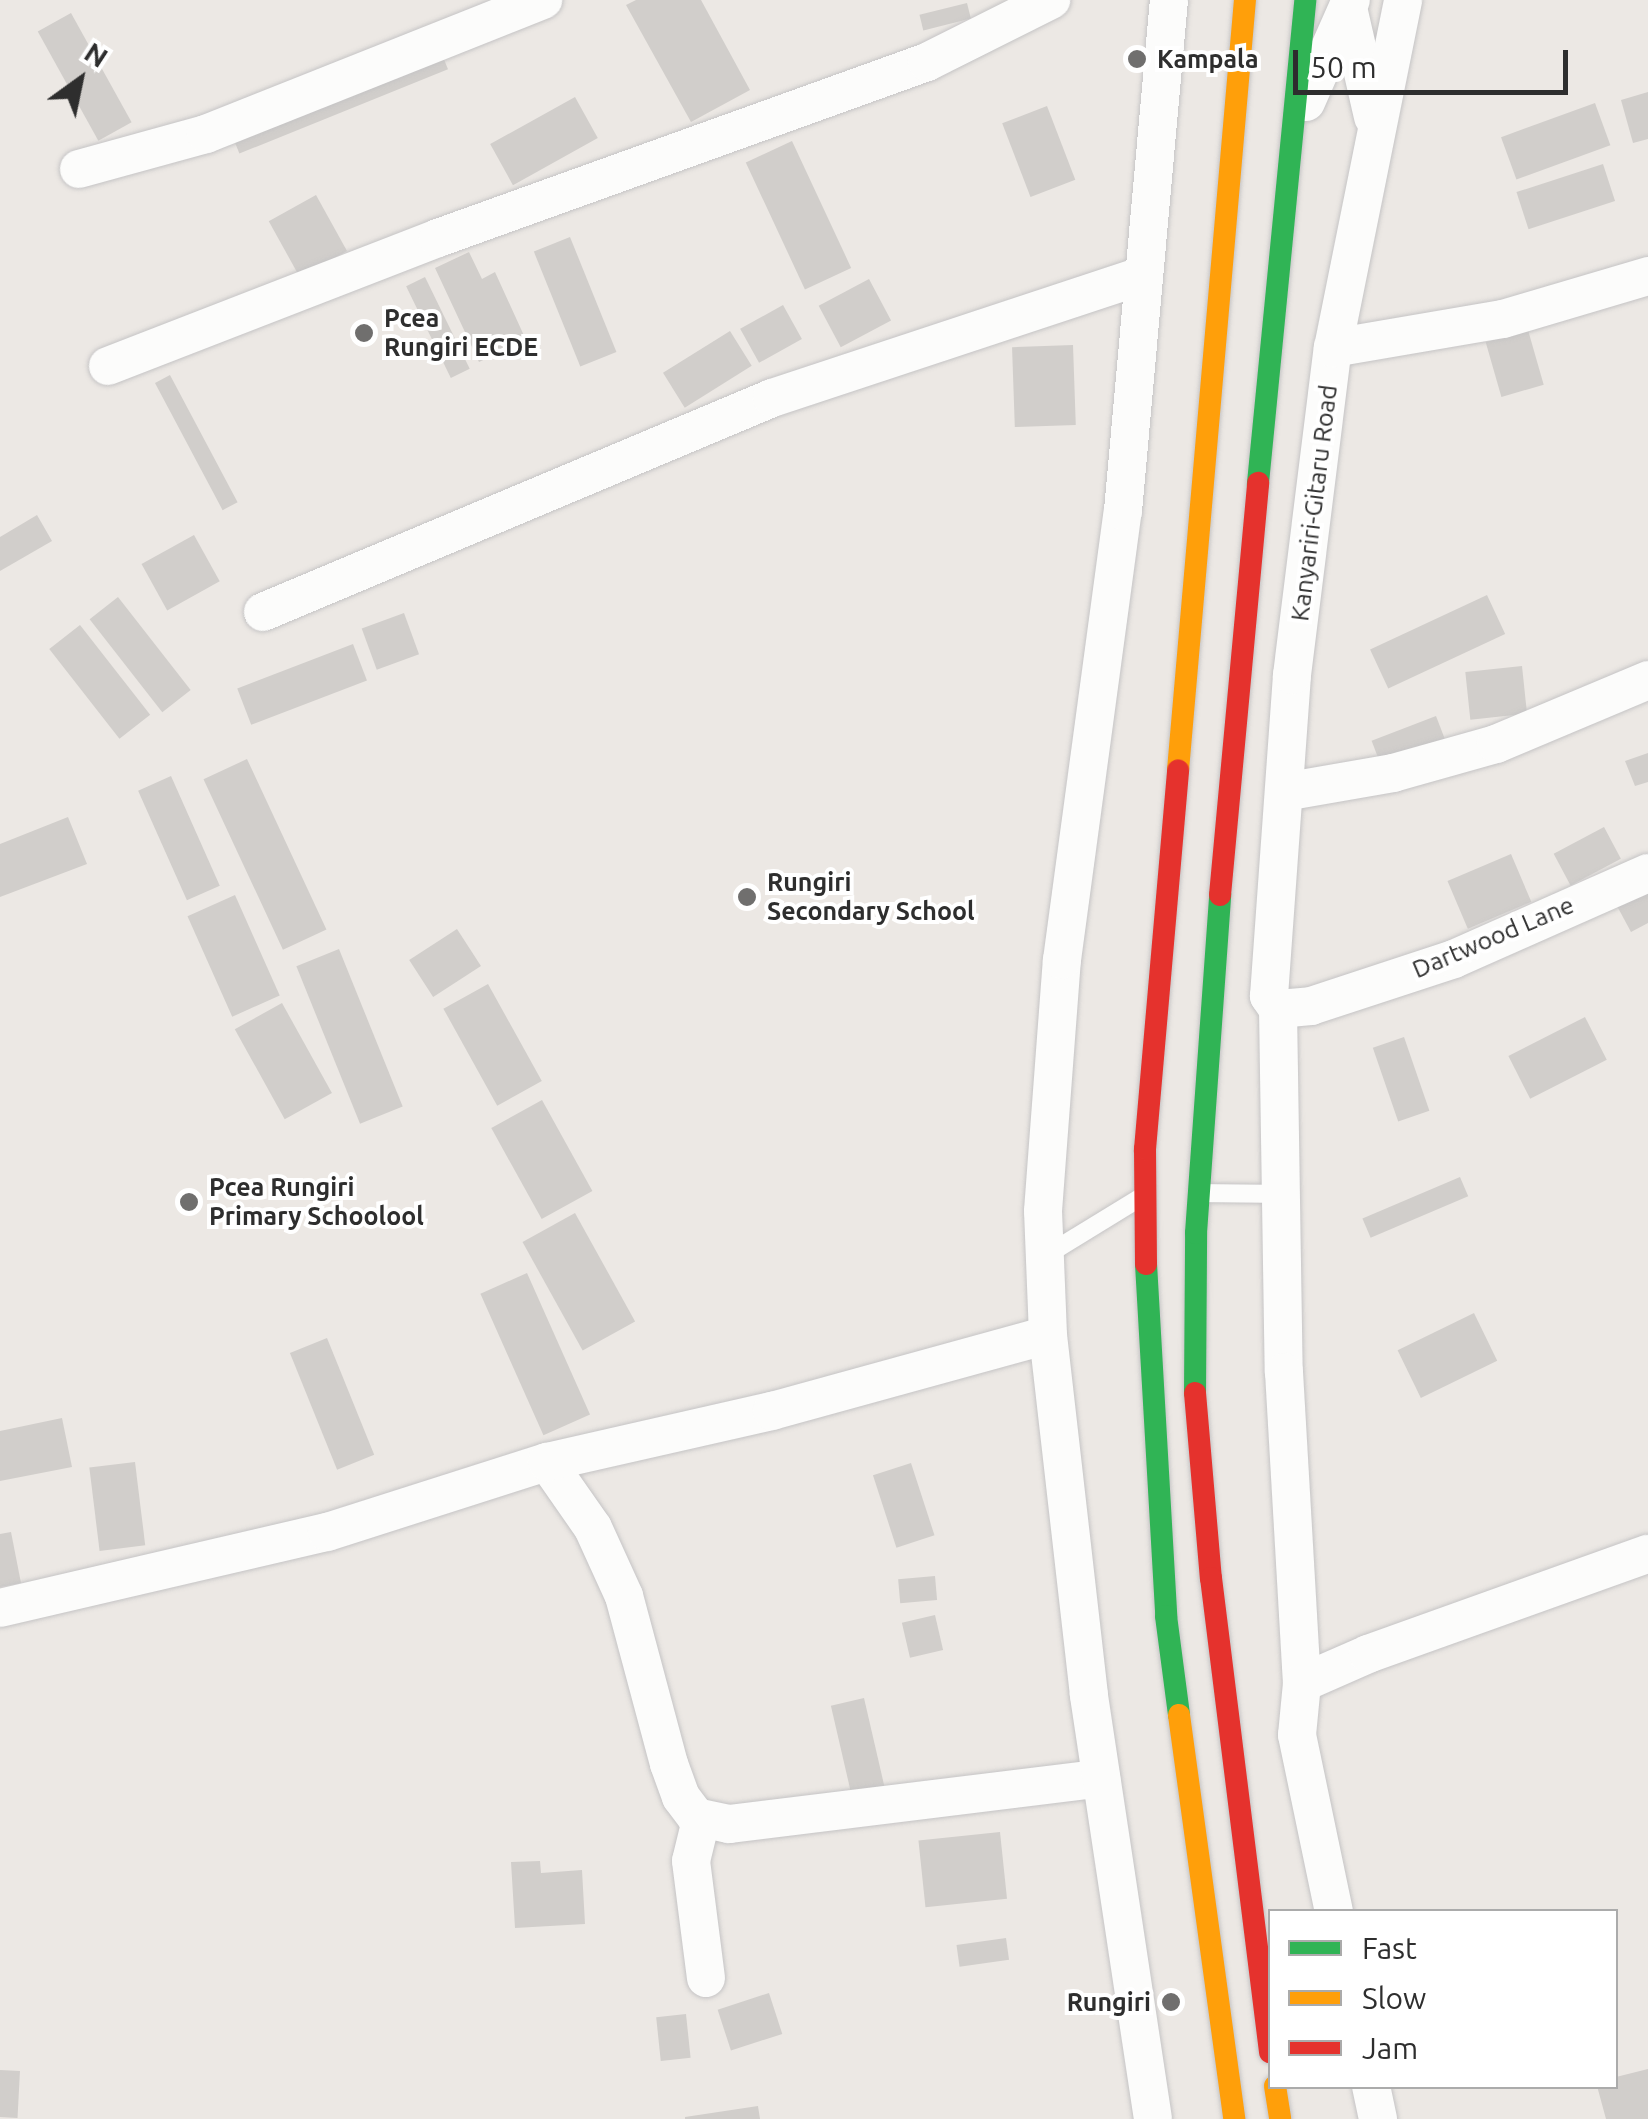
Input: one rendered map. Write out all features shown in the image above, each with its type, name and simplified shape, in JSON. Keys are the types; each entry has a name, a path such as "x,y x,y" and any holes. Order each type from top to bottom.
{"highway":[{"path":"1245,0 1147,1130 1172,1194 1213,1598 1268,2036"},
{"path":"1234,2119 1166,1616 1146,1306 1172,1194 1224,840 1305,0"},
{"path":"1275,2089 1280,2119"}],"street":[{"path":"79,168 206,134 543,0"},
{"path":"108,366 438,238 927,62 1052,0"},
{"path":"1152,2119 1101,1778 1048,1335 1043,1211 1062,960 1124,511 1169,0"},
{"name":"Kanyariri-Gitaru Road","path":"1333,1909 1298,1735 1302,1683 1284,1372 1278,1009 1269,996 1292,675 1333,348 1402,0"},
{"path":"1295,126 1350,6"},
{"path":"1350,6 1376,131"},
{"path":"263,612 772,398 1144,275"},
{"path":"1333,348 1503,319 1648,276"},
{"path":"1284,792 1393,773 1496,744 1648,680"},
{"name":"Dartwood Lane","path":"1278,1009 1311,1006 1454,959 1648,872"},
{"path":"0,1608 327,1532 548,1462 772,1411 1048,1335"},
{"path":"548,1462 594,1528 624,1596 668,1764 681,1797 701,1820 729,1824 1101,1778"},
{"path":"1302,1683 1368,1654 1648,1554"},
{"path":"701,1820 691,1861 706,1978"},
{"path":"1372,2089 1378,2119"}],"lane":[{"path":"1045,1256 1172,1194 1281,1194"}],"building":[{"path":"636,0 701,0 750,90 691,122 626,5"},
{"path":"967,3 971,19 923,30 919,15"},
{"path":"71,13 132,122 98,141 38,31"},
{"path":"439,47 448,69 239,154 230,131"},
{"path":"1648,92 1648,139 1633,143 1621,100"},
{"path":"575,97 598,138 513,185 490,144"},
{"path":"1595,103 1610,145 1516,179 1501,137"},
{"path":"1047,106 1075,180 1030,197 1002,123"},
{"path":"792,141 851,268 805,289 746,163"},
{"path":"1603,164 1615,201 1529,229 1516,192"},
{"path":"316,195 347,251 300,277 269,221"},
{"path":"570,237 616,352 580,367 534,252"},
{"path":"469,252 482,279 495,272 526,340 479,362 435,268"},
{"path":"425,277 470,369 451,378 406,286"},
{"path":"869,279 891,320 841,347 819,306"},
{"path":"783,305 802,339 759,363 740,329"},
{"path":"1528,330 1544,385 1501,397 1486,342"},
{"path":"730,331 752,366 685,408 663,373"},
{"path":"1073,345 1076,425 1015,427 1012,347"},
{"path":"170,375 238,502 223,510 155,383"},
{"path":"37,515 52,541 0,571 0,537"},
{"path":"194,535 220,581 167,610 142,564"},
{"path":"1487,595 1505,634 1388,688 1370,650"},
{"path":"118,597 191,690 162,712 90,619"},
{"path":"404,613 419,654 377,670 362,628"},
{"path":"80,625 150,715 119,739 49,649"},
{"path":"353,644 367,680 251,725 237,688"},
{"path":"1522,666 1527,714 1470,720 1465,672"},
{"path":"1436,716 1445,740 1381,765 1372,741"},
{"path":"1648,753 1648,782 1635,786 1625,761"},
{"path":"247,759 326,929 283,950 203,779"},
{"path":"171,776 220,886 187,900 138,791"},
{"path":"68,817 87,864 0,897 0,844"},
{"path":"1604,827 1621,859 1571,886 1554,854"},
{"path":"1511,854 1531,902 1468,929 1447,881"},
{"path":"1648,889 1648,923 1631,932 1617,906"},
{"path":"235,895 280,995 232,1017 187,916"},
{"path":"457,929 481,966 433,997 409,960"},
{"path":"339,949 403,1107 360,1124 296,966"},
{"path":"488,984 542,1081 497,1106 443,1009"},
{"path":"282,1003 332,1093 285,1119 235,1029"},
{"path":"1585,1017 1607,1060 1530,1099 1508,1056"},
{"path":"1404,1037 1429,1111 1398,1121 1373,1048"},
{"path":"542,1100 592,1191 542,1219 491,1128"},
{"path":"1460,1177 1468,1196 1371,1238 1362,1218"},
{"path":"575,1213 635,1321 583,1351 523,1242"},
{"path":"527,1273 590,1415 543,1435 480,1294"},
{"path":"1474,1313 1497,1361 1421,1398 1398,1350"},
{"path":"327,1338 374,1455 337,1470 290,1353"},
{"path":"62,1418 72,1467 0,1481 0,1431"},
{"path":"135,1462 145,1545 100,1551 89,1468"},
{"path":"911,1463 934,1535 896,1548 873,1475"},
{"path":"11,1532 21,1583 0,1587 0,1534"},
{"path":"935,1576 937,1600 900,1603 898,1579"},
{"path":"935,1615 943,1650 910,1658 902,1623"},
{"path":"864,1698 885,1788 852,1795 831,1706"},
{"path":"1000,1832 1007,1899 925,1907 918,1841"},
{"path":"540,1861 541,1873 582,1870 585,1924 515,1928 511,1862"},
{"path":"1006,1938 1009,1960 960,1967 956,1945"},
{"path":"769,1993 782,2034 731,2051 718,2010"},
{"path":"686,2014 691,2058 661,2061 656,2017"},
{"path":"1648,2069 1648,2119 1606,2119 1598,2089 1618,2089 1618,2076"},
{"path":"0,2070 20,2071 18,2118 0,2117"},
{"path":"758,2106 760,2119 685,2119 685,2117"}],"traffic: fast":[{"path":"1258,483 1305,0"},
{"path":"1195,1393 1196,1233 1220,895"},
{"path":"1146,1264 1166,1616 1179,1715"}],"traffic: slow":[{"path":"1178,770 1245,0"},
{"path":"1179,1715 1234,2119"},
{"path":"1275,2089 1280,2119"}],"traffic: jam":[{"path":"1220,895 1258,483"},
{"path":"1146,1264 1145,1149 1178,770"},
{"path":"1195,1393 1211,1578 1268,2036"}],"place":[{"name":"Kampala","path":"1137,59"},
{"name":"Pcea Rungiri ECDE","path":"364,333"},
{"name":"Rungiri Secondary School","path":"747,897"},
{"name":"Pcea Rungiri Primary Schoolool","path":"189,1202"},
{"name":"Rungiri","path":"1171,2002"}]}
